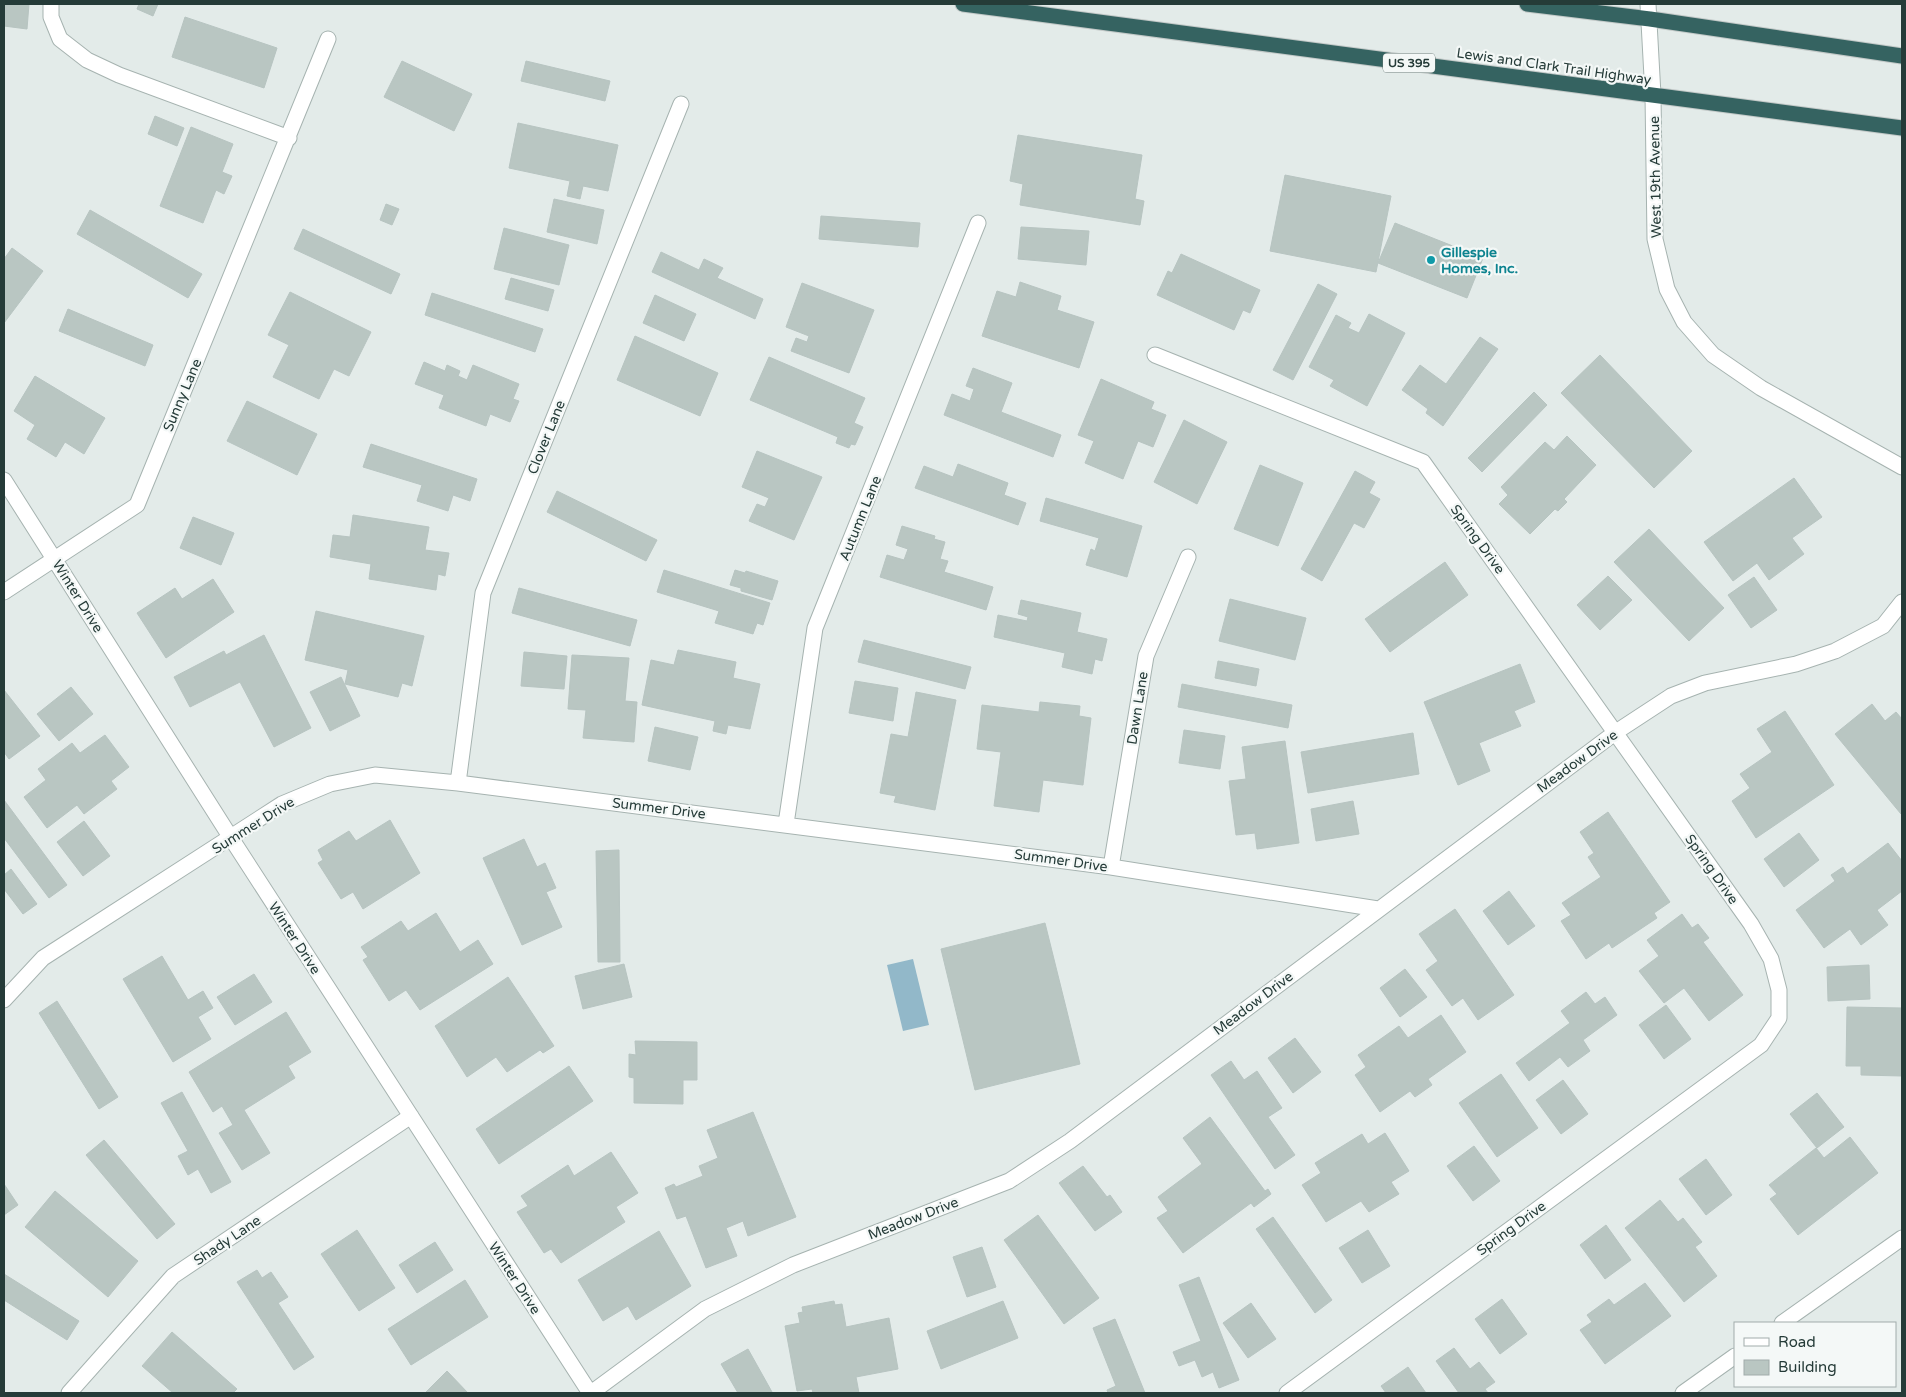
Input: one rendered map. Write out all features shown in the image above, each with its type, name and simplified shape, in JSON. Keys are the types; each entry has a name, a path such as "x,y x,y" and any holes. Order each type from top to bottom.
{"highway":[{"name":"Lewis and Clark Trail Highway","path":"963,4 1902,128"},
{"path":"1527,4 1649,11 1902,56"}],"street":[{"path":"51,4 51,17 60,39 87,60 119,75 289,138"},
{"name":"West 19th Avenue","path":"1649,11 1653,96 1655,239 1667,289 1684,322 1713,356 1761,388 1902,467"},
{"name":"Sunny Lane","path":"4,592 137,505 328,39"},
{"name":"Clover Lane","path":"458,783 483,593 681,104"},
{"name":"Autumn Lane","path":"786,824 815,628 978,223"},
{"name":"Spring Drive","path":"1155,355 1423,462 1751,924 1771,959 1779,990 1779,1018 1761,1045 1287,1393"},
{"name":"Winter Drive","path":"4,480 231,838 590,1393"},
{"name":"Dawn Lane","path":"1111,867 1146,656 1188,557"},
{"name":"Meadow Drive","path":"590,1393 705,1309 793,1265 1009,1181 1070,1141 1616,732 1671,696 1705,683 1796,664 1835,651 1883,626 1902,602"},
{"name":"Summer Drive","path":"4,1000 43,958 282,804 330,784 375,775 458,783 786,824 1111,867 1378,909"},
{"name":"Shady Lane","path":"69,1393 173,1276 411,1116"},
{"path":"1783,1322 1902,1238"},
{"path":"1683,1393 1734,1357"}],"water":[{"path":"913,959 929,1025 903,1031 887,965"}],"building":[{"path":"4,4 29,4 27,29 4,26"},
{"path":"139,4 158,4 153,16 137,9"},
{"path":"185,17 277,48 264,88 172,57"},
{"path":"402,61 472,94 454,131 384,97"},
{"path":"526,61 610,81 605,101 521,81"},
{"path":"155,116 184,128 177,146 148,134"},
{"path":"518,123 618,145 608,191 583,186 580,199 567,196 570,181 509,168"},
{"path":"191,127 233,144 222,172 232,176 224,194 216,190 203,223 160,206"},
{"path":"1018,135 1142,155 1135,199 1144,201 1140,225 1020,205 1023,184 1010,181"},
{"path":"1285,175 1391,196 1376,272 1270,251"},
{"path":"554,199 604,210 597,244 547,232"},
{"path":"386,204 399,209 392,225 380,220"},
{"path":"90,210 202,274 188,298 77,234"},
{"path":"821,216 920,223 918,247 819,239"},
{"name":"Gillespie Homes, Inc.","path":"1395,223 1483,258 1467,298 1378,263"},
{"path":"1021,227 1089,231 1086,265 1018,259"},
{"path":"504,228 569,245 559,285 494,269"},
{"path":"303,229 400,274 391,294 294,249"},
{"path":"12,248 43,271 4,323 4,259"},
{"path":"661,252 699,270 704,259 723,268 717,278 763,299 755,319 652,272"},
{"path":"1181,254 1260,290 1250,313 1243,310 1234,330 1157,295 1168,271 1172,273"},
{"path":"511,278 554,290 548,311 505,299"},
{"path":"1020,282 1061,296 1057,310 1094,322 1079,368 982,336 997,291 1016,297"},
{"path":"802,283 874,310 849,373 791,351 796,338 807,342 809,336 786,327"},
{"path":"1318,284 1337,294 1293,380 1273,370"},
{"path":"290,292 371,332 349,376 334,369 319,399 273,377 289,345 268,335"},
{"path":"432,293 543,329 535,352 425,315"},
{"path":"655,295 696,314 684,341 643,323"},
{"path":"68,309 153,345 145,366 59,331"},
{"path":"1369,314 1405,333 1367,406 1330,386 1334,380 1309,367 1336,315 1351,323 1348,328 1359,333"},
{"path":"635,336 718,373 700,416 617,380"},
{"path":"1480,337 1498,349 1443,426 1426,413 1428,409 1402,390 1420,365 1446,384"},
{"path":"1600,355 1692,451 1654,488 1561,393"},
{"path":"769,357 865,398 854,423 863,427 855,445 851,444 849,448 836,443 838,437 750,400"},
{"path":"424,362 445,371 447,365 460,371 458,376 467,380 473,365 519,384 513,399 519,401 510,422 490,414 486,426 439,408 444,395 415,384"},
{"path":"973,368 1012,383 1001,412 1061,435 1053,457 944,415 952,394 970,401 974,389 966,386"},
{"path":"35,376 105,418 84,454 65,442 56,457 27,439 35,425 14,411"},
{"path":"1101,379 1154,402 1151,409 1166,415 1153,447 1138,441 1123,479 1085,463 1094,441 1078,435"},
{"path":"1534,392 1547,405 1482,472 1468,458"},
{"path":"247,401 317,434 297,475 227,441"},
{"path":"1184,420 1227,442 1197,504 1154,482"},
{"path":"1567,436 1596,465 1564,499 1567,502 1558,511 1555,509 1530,534 1499,504 1508,495 1501,487 1545,442 1554,450"},
{"path":"371,444 477,479 470,501 453,495 448,511 417,501 422,485 363,467"},
{"path":"757,451 822,477 794,540 749,521 757,504 765,507 769,498 742,487"},
{"path":"958,464 1008,483 1004,495 1026,503 1018,525 915,488 924,466 953,477"},
{"path":"1260,465 1303,483 1278,546 1234,529"},
{"path":"1355,471 1375,482 1369,493 1380,499 1364,528 1354,523 1322,581 1301,569"},
{"path":"1794,478 1822,517 1792,538 1804,554 1769,580 1757,563 1733,581 1704,542"},
{"path":"557,491 657,540 646,561 547,512"},
{"path":"1046,498 1142,526 1127,577 1086,565 1091,549 1095,551 1099,538 1040,521"},
{"path":"353,515 429,527 425,550 449,553 445,576 438,574 436,590 369,579 371,564 330,557 333,535 350,537"},
{"path":"193,517 234,533 221,565 180,548"},
{"path":"902,526 935,536 934,539 945,542 940,559 948,561 944,572 993,587 986,610 880,577 887,555 904,560 908,549 896,545"},
{"path":"1649,529 1724,608 1689,641 1614,562"},
{"path":"1445,562 1468,595 1390,652 1365,619"},
{"path":"664,570 770,603 763,625 757,623 753,634 715,623 719,611 657,592"},
{"path":"735,570 745,573 746,571 778,581 772,600 741,591 741,588 730,585"},
{"path":"1608,576 1632,600 1600,630 1577,605"},
{"path":"1754,577 1777,610 1751,628 1728,595"},
{"path":"213,579 234,612 166,658 137,613 175,588 182,599"},
{"path":"519,588 637,620 630,646 512,613"},
{"path":"1230,599 1306,618 1295,660 1219,641"},
{"path":"1021,600 1081,613 1077,632 1107,639 1102,661 1095,659 1092,674 1062,667 1065,653 994,637 998,615 1027,621 1028,617 1018,614"},
{"path":"316,611 424,636 412,686 402,683 398,697 345,684 348,670 305,660"},
{"path":"264,635 311,728 274,747 240,682 190,707 174,677 224,651 226,655"},
{"path":"864,640 971,667 965,689 858,662"},
{"path":"678,650 736,662 733,678 760,684 750,729 728,725 726,734 713,731 715,721 642,705 651,660 674,665"},
{"path":"524,652 567,656 564,689 521,686"},
{"path":"572,655 629,658 625,701 637,702 634,742 583,738 586,710 568,709"},
{"path":"1218,661 1259,669 1256,686 1215,678"},
{"path":"1520,664 1535,702 1514,711 1521,726 1479,743 1490,771 1458,785 1424,702"},
{"path":"341,677 360,716 330,731 310,692"},
{"path":"855,681 898,688 893,721 849,713"},
{"path":"1182,684 1292,705 1288,728 1178,707"},
{"path":"71,687 93,714 59,741 37,714"},
{"path":"4,690 40,736 9,759 4,752"},
{"path":"916,692 956,700 935,810 894,802 896,796 880,793 891,734 908,737"},
{"path":"1040,702 1080,706 1079,716 1091,718 1083,785 1043,780 1039,812 994,806 1001,752 977,749 982,705 1039,712"},
{"path":"1872,704 1885,721 1896,712 1902,719 1901,814 1835,734"},
{"path":"1785,711 1834,785 1756,838 1732,801 1750,788 1740,774 1772,752 1757,729"},
{"path":"655,727 698,737 690,770 648,761"},
{"path":"1184,730 1225,736 1220,769 1179,763"},
{"path":"1413,733 1419,774 1308,793 1301,752"},
{"path":"105,735 129,767 111,781 117,789 84,814 77,805 47,828 24,797 46,780 38,769 72,743 80,753"},
{"path":"1285,741 1299,843 1257,849 1255,833 1236,835 1229,781 1246,779 1242,747"},
{"path":"4,800 67,885 49,898 4,838"},
{"path":"1353,801 1359,834 1316,841 1311,809"},
{"path":"1608,812 1670,902 1654,913 1657,918 1612,948 1609,943 1586,959 1561,921 1571,915 1562,903 1601,877 1588,857 1594,853 1580,832"},
{"path":"390,820 420,873 363,909 353,892 341,899 318,863 323,860 318,850 349,831 356,841"},
{"path":"84,821 110,856 83,876 57,842"},
{"path":"1799,833 1819,860 1784,887 1764,859"},
{"path":"524,839 537,867 545,863 556,888 546,892 562,927 522,945 483,858"},
{"path":"1888,843 1902,861 1902,891 1877,910 1888,925 1861,945 1850,929 1824,948 1796,910 1835,881 1831,875 1843,867 1847,874"},
{"path":"619,850 620,962 598,962 596,851"},
{"path":"11,869 37,904 23,914 4,889 4,875"},
{"path":"1509,891 1535,926 1508,945 1483,911"},
{"path":"1455,909 1514,995 1478,1020 1463,998 1452,1006 1426,970 1438,961 1419,934"},
{"path":"436,913 460,952 478,940 493,964 420,1010 406,990 389,1001 363,960 368,957 361,947 401,921 408,931"},
{"path":"1682,914 1692,928 1698,924 1709,938 1703,942 1743,995 1709,1021 1684,988 1664,1003 1639,971 1659,956 1647,940"},
{"path":"1045,923 1080,1064 975,1090 941,949"},
{"path":"162,956 188,1000 203,991 213,1008 198,1017 211,1039 173,1062 123,979"},
{"path":"624,964 632,997 583,1009 575,976"},
{"path":"1869,965 1870,999 1828,1001 1827,967"},
{"path":"1405,969 1427,997 1400,1017 1380,988"},
{"path":"254,974 272,1002 235,1025 217,997"},
{"path":"508,977 554,1046 543,1053 540,1050 507,1072 496,1057 467,1077 435,1026"},
{"path":"1586,992 1595,1004 1605,997 1617,1015 1583,1040 1590,1051 1568,1067 1560,1057 1529,1081 1516,1063 1570,1023 1561,1011"},
{"path":"57,1001 118,1097 99,1109 39,1013"},
{"path":"1666,1005 1691,1039 1664,1059 1639,1025"},
{"path":"1847,1007 1902,1008 1902,1076 1861,1075 1861,1066 1846,1066"},
{"path":"286,1012 311,1052 288,1066 295,1078 244,1110 270,1153 242,1170 219,1133 233,1125 222,1106 213,1112 189,1072"},
{"path":"1441,1015 1466,1052 1428,1079 1432,1085 1415,1097 1410,1091 1380,1112 1355,1075 1366,1067 1358,1055 1399,1026 1408,1038"},
{"path":"1295,1038 1321,1072 1293,1093 1268,1058"},
{"path":"635,1041 697,1042 697,1080 683,1080 683,1104 634,1103 634,1078 629,1077 629,1054 636,1055"},
{"path":"1231,1061 1244,1080 1257,1071 1282,1108 1268,1117 1295,1155 1275,1169 1211,1075"},
{"path":"569,1066 593,1101 499,1164 476,1129"},
{"path":"1501,1074 1538,1128 1497,1157 1459,1103"},
{"path":"1563,1080 1588,1114 1561,1134 1536,1100"},
{"path":"182,1092 231,1182 211,1193 198,1169 188,1175 178,1156 188,1151 161,1103"},
{"path":"1817,1093 1844,1127 1817,1148 1790,1114"},
{"path":"753,1112 796,1217 748,1236 743,1221 726,1228 737,1256 706,1268 686,1216 677,1219 665,1188 674,1184 676,1187 703,1176 699,1166 718,1158 707,1130"},
{"path":"1210,1117 1265,1191 1268,1189 1271,1194 1254,1207 1251,1203 1183,1253 1157,1218 1168,1211 1158,1197 1202,1164 1183,1138"},
{"path":"1385,1133 1409,1171 1391,1182 1399,1194 1369,1212 1361,1201 1326,1222 1302,1185 1321,1173 1315,1163 1362,1134 1368,1144"},
{"path":"1850,1137 1878,1173 1798,1235 1770,1199 1777,1194 1769,1185 1816,1148 1824,1158"},
{"path":"104,1140 175,1224 157,1239 86,1155"},
{"path":"1474,1146 1500,1181 1473,1201 1447,1166"},
{"path":"611,1152 638,1193 616,1207 625,1222 561,1263 551,1249 544,1253 517,1212 528,1206 521,1196 568,1165 574,1176"},
{"path":"1706,1159 1732,1195 1706,1215 1679,1179"},
{"path":"1083,1166 1107,1197 1110,1195 1122,1212 1095,1231 1059,1183"},
{"path":"4,1184 18,1205 4,1215"},
{"path":"55,1191 138,1261 108,1297 25,1227"},
{"path":"1660,1200 1678,1222 1683,1218 1702,1242 1695,1247 1717,1276 1684,1302 1625,1228"},
{"path":"1038,1215 1099,1298 1064,1324 1004,1240"},
{"path":"1273,1217 1332,1300 1315,1313 1256,1229"},
{"path":"1606,1225 1631,1260 1605,1279 1580,1245"},
{"path":"357,1230 395,1288 359,1311 321,1254"},
{"path":"1368,1230 1390,1266 1362,1283 1339,1248"},
{"path":"659,1231 691,1286 636,1320 628,1306 603,1321 578,1280"},
{"path":"435,1242 453,1270 417,1293 399,1265"},
{"path":"982,1247 996,1287 967,1297 953,1257"},
{"path":"257,1270 262,1278 271,1272 288,1297 278,1303 314,1357 294,1370 237,1282"},
{"path":"4,1274 79,1321 67,1340 4,1300"},
{"path":"1199,1277 1239,1380 1219,1388 1213,1372 1202,1377 1195,1360 1179,1366 1173,1352 1201,1341 1179,1285"},
{"path":"465,1280 488,1317 411,1365 388,1329"},
{"path":"1645,1283 1671,1316 1605,1364 1580,1330 1592,1322 1587,1315 1609,1299 1614,1305"},
{"path":"1502,1299 1527,1334 1500,1354 1475,1319"},
{"path":"834,1301 835,1305 842,1304 846,1327 889,1318 898,1369 856,1377 859,1393 813,1393 812,1389 797,1391 785,1326 800,1323 798,1313 803,1312 802,1307"},
{"path":"1003,1301 1018,1338 941,1369 927,1331"},
{"path":"1251,1303 1276,1339 1248,1358 1223,1323"},
{"path":"1115,1319 1145,1393 1108,1393 1107,1390 1116,1386 1093,1328"},
{"path":"172,1332 237,1389 233,1393 173,1393 142,1366"},
{"path":"1454,1348 1470,1369 1479,1362 1495,1382 1485,1389 1488,1393 1459,1393 1436,1361"},
{"path":"748,1349 772,1392 738,1393 721,1364"},
{"path":"1408,1367 1426,1393 1386,1393 1381,1386"},
{"path":"447,1371 468,1393 425,1393"}],"place":[{"name":"Gillespie Homes, Inc.","path":"1431,260"}]}
